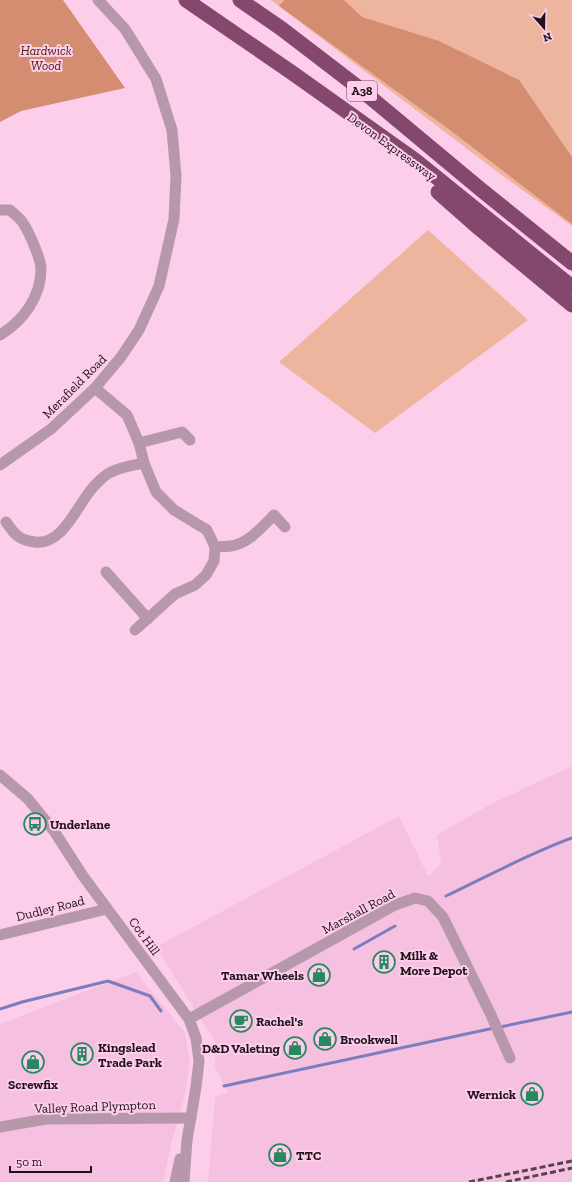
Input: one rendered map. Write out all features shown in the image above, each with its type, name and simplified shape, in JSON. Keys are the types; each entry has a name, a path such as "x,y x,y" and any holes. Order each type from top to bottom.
{"highway":[{"name":"Devon Expressway","path":"186,0 415,160 572,287"},
{"name":"Devon Expressway","path":"240,0 282,29 359,88 479,188 572,262"},
{"name":"A38","path":"362,123 480,229 572,305"}],"street":[{"name":"Merafield Road","path":"0,465 51,429 95,388 121,357 139,330 159,286 174,219 176,176 172,130 156,79 125,29 98,0"},
{"path":"0,210 10,210 23,222 33,242 41,268 37,292 27,312 8,330 0,335"},
{"path":"95,388 126,415 139,443 144,462 156,492 174,510 207,530 216,546 214,561 206,575 195,584 175,594 135,630"},
{"path":"139,443 182,432 190,440"},
{"path":"6,522 14,534 23,541 39,543 55,537 73,517 95,484 111,472 144,462"},
{"path":"216,546 232,546 244,542 274,515 285,527"},
{"path":"106,572 148,619"},
{"name":"Cot Hill","path":"1,779 28,799 54,831 107,909 189,1019 196,1038 199,1061 187,1140 184,1182"},
{"name":"Marshall Road","path":"189,1019 396,905 415,898 428,901 443,917 492,1015 510,1058"},
{"name":"Dudley Road","path":"0,935 107,909"},
{"name":"Valley Road Plympton","path":"0,1127 46,1119 191,1118"},
{"name":"Cot Hill","path":"175,1182 178,1166 187,1140"}],"shaded area":[{"path":"271,0 572,0 572,226 495,170"},
{"path":"428,230 528,320 375,433 279,362"},
{"path":"572,766 572,1182 208,1182 215,1097 228,1093 215,1067 215,1042 156,947 399,816 428,876 441,864 437,835 491,804"},
{"path":"136,972 185,1033 190,1061 184,1099 172,1141 163,1182 0,1182 0,1024"}],"green space":[{"name":"Hardwick Wood","path":"0,0 63,0 125,88 21,111 0,122"},
{"path":"284,0 344,0 362,17 439,41 519,80 572,157 572,224 450,130 279,6"}],"waterway":[{"path":"446,896 524,858 572,838"},
{"path":"354,949 395,926"},
{"path":"0,1009 22,1002 108,981 150,996 161,1011"},
{"path":"500,1027 572,1012"},
{"path":"224,1086 494,1028"}],"railway":[{"path":"469,1182 572,1161"},
{"path":"506,1182 572,1168"}],"place":[{"name":"Underlane","path":"35,824"},
{"name":"Milk & More Depot","path":"384,962"},
{"name":"Tamar Wheels","path":"319,975"},
{"name":"Rachel's","path":"241,1021"},
{"name":"Brookwell","path":"325,1039"},
{"name":"D&D Valeting","path":"295,1048"},
{"name":"Kingslead Trade Park","path":"82,1054"},
{"name":"Screwfix","path":"33,1062"},
{"name":"Wernick","path":"532,1094"},
{"name":"TTC","path":"280,1155"}]}
